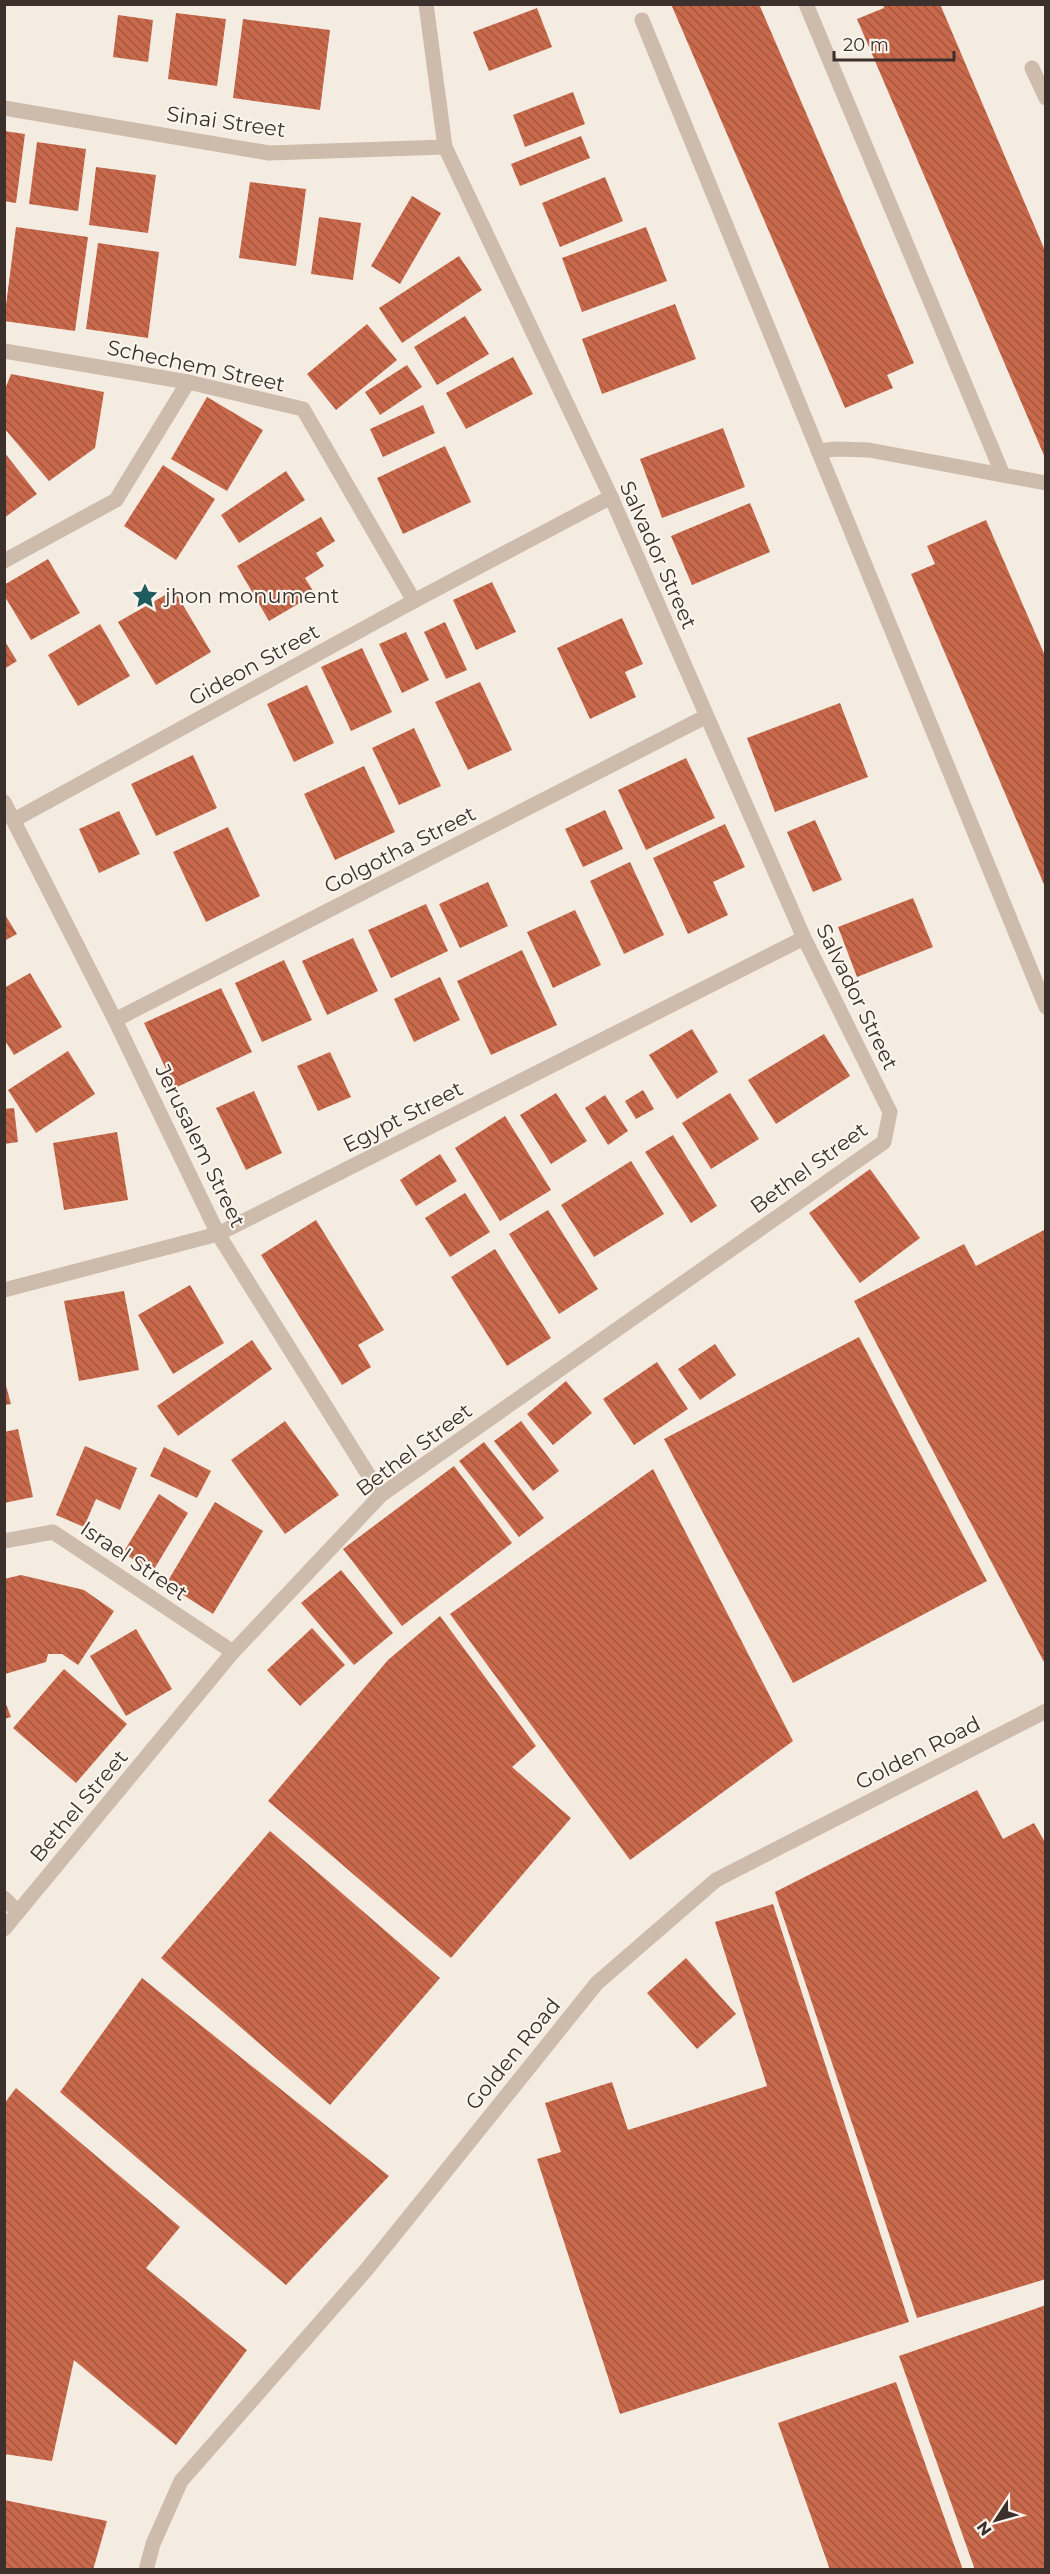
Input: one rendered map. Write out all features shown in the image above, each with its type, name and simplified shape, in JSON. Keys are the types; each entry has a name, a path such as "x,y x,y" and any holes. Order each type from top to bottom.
{"street":[{"name":"Salvador Street","path":"426,4 445,147 610,497 804,939 890,1112"},
{"path":"806,4 1003,475"},
{"path":"642,20 1046,1007"},
{"path":"1032,68 1046,98"},
{"name":"Sinai Street","path":"4,108 269,153 445,147"},
{"name":"Schechem Street","path":"4,351 188,382 303,409 414,601"},
{"path":"4,561 116,500 188,382"},
{"path":"819,451 869,450 1046,483"},
{"name":"Gideon Street","path":"14,820 414,601 610,497"},
{"name":"Golgotha Street","path":"115,1020 705,717"},
{"name":"Jerusalem Street","path":"4,802 115,1020 218,1234 381,1495"},
{"name":"Egypt Street","path":"4,1290 218,1234 804,939"},
{"name":"Bethel Street","path":"4,1929 233,1652 381,1495 884,1142 890,1112"},
{"name":"Israel Street","path":"4,1541 53,1532 233,1652"},
{"name":"Golden Road","path":"146,2570 153,2544 181,2481 367,2269 597,1983 716,1880 1046,1711"},
{"path":"4,1898 18,1912"}],"building":[{"path":"671,4 759,4 914,363 887,375 893,388 845,408"},
{"path":"883,4 940,4 1046,253 1046,460 857,19 884,8"},
{"path":"537,8 552,47 489,71 473,32"},
{"path":"176,13 226,19 217,86 168,79"},
{"path":"118,15 153,20 148,62 113,57"},
{"path":"243,19 330,30 320,110 233,98"},
{"path":"573,92 585,124 525,147 513,115"},
{"path":"4,131 25,134 16,203 4,201"},
{"path":"581,136 590,158 520,186 511,164"},
{"path":"37,142 86,149 78,211 29,204"},
{"path":"96,167 156,175 148,233 89,225"},
{"path":"605,177 623,221 560,247 542,203"},
{"path":"250,182 306,189 296,266 239,258"},
{"path":"412,196 441,213 400,284 371,266"},
{"path":"319,217 361,223 353,280 311,274"},
{"path":"16,227 88,237 75,331 4,321"},
{"path":"646,227 667,281 582,312 562,258"},
{"path":"98,243 159,252 148,338 86,329"},
{"path":"459,256 482,290 402,343 379,308"},
{"path":"675,304 696,359 602,394 582,339"},
{"path":"465,316 489,354 437,385 414,347"},
{"path":"367,324 397,360 336,410 307,374"},
{"path":"513,357 533,394 466,429 446,393"},
{"path":"407,365 422,387 380,415 365,392"},
{"path":"11,374 104,392 95,448 49,481 4,428 4,392"},
{"path":"207,397 263,430 227,491 171,459"},
{"path":"423,405 435,433 383,457 370,429"},
{"path":"723,428 745,487 662,518 640,459"},
{"path":"445,446 471,502 403,534 377,478"},
{"path":"4,452 37,494 4,518"},
{"path":"163,465 215,499 176,560 124,526"},
{"path":"286,471 305,500 239,543 221,515"},
{"path":"750,503 770,552 692,585 671,536"},
{"path":"321,517 335,541 316,553 324,566 305,578 315,594 269,621 237,566"},
{"path":"986,520 1046,658 1046,889 911,574 935,564 927,546"},
{"path":"48,559 80,613 31,640 4,595 4,585"},
{"path":"492,582 516,632 476,650 453,600"},
{"path":"174,590 211,652 156,685 118,622"},
{"path":"622,618 643,664 625,672 636,697 590,719 557,648"},
{"path":"445,622 467,670 446,679 424,632"},
{"path":"100,624 130,676 78,706 48,655"},
{"path":"406,632 429,680 402,693 379,644"},
{"path":"4,640 17,661 4,669"},
{"path":"362,648 392,712 351,731 321,667"},
{"path":"480,682 512,750 468,770 435,702"},
{"path":"307,685 334,743 294,762 267,704"},
{"path":"840,703 868,777 775,812 747,738"},
{"path":"414,728 441,786 399,805 372,748"},
{"path":"193,755 217,808 156,836 131,784"},
{"path":"686,758 715,818 646,850 618,790"},
{"path":"364,766 395,832 335,860 304,794"},
{"path":"605,810 623,849 583,867 565,829"},
{"path":"119,811 140,854 99,873 79,829"},
{"path":"815,820 842,880 813,892 787,832"},
{"path":"725,824 745,867 713,882 728,915 688,934 653,858"},
{"path":"228,827 260,896 206,922 173,852"},
{"path":"630,862 664,935 624,954 590,881"},
{"path":"488,882 508,926 460,948 439,904"},
{"path":"913,898 933,947 857,977 838,927"},
{"path":"426,904 448,951 391,978 368,930"},
{"path":"575,910 601,965 553,988 527,932"},
{"path":"4,913 17,934 4,941"},
{"path":"353,938 378,991 327,1015 302,961"},
{"path":"522,950 557,1025 491,1055 457,981"},
{"path":"284,960 312,1020 262,1042 235,983"},
{"path":"30,973 62,1027 14,1055 4,1039 4,988"},
{"path":"440,977 460,1020 414,1042 394,999"},
{"path":"221,988 252,1052 175,1088 144,1023"},
{"path":"692,1029 718,1072 677,1099 649,1055"},
{"path":"824,1034 850,1076 776,1124 748,1080"},
{"path":"68,1051 95,1094 36,1133 8,1090"},
{"path":"330,1052 351,1097 318,1111 297,1066"},
{"path":"643,1090 654,1109 636,1119 625,1101"},
{"path":"254,1091 282,1153 246,1170 216,1108"},
{"path":"556,1093 587,1141 551,1164 520,1115"},
{"path":"730,1093 759,1139 711,1169 682,1123"},
{"path":"605,1095 628,1131 608,1145 585,1108"},
{"path":"14,1108 18,1142 4,1144 4,1109"},
{"path":"505,1116 551,1190 500,1221 455,1148"},
{"path":"117,1132 128,1200 64,1210 53,1143"},
{"path":"673,1135 717,1206 691,1223 645,1152"},
{"path":"440,1154 457,1181 416,1206 400,1180"},
{"path":"631,1161 664,1214 594,1257 561,1205"},
{"path":"870,1169 920,1238 860,1283 809,1213"},
{"path":"465,1193 490,1232 450,1257 425,1218"},
{"path":"548,1210 598,1289 559,1314 509,1234"},
{"path":"316,1220 384,1330 358,1345 371,1367 342,1385 261,1255"},
{"path":"1046,1229 1046,1661 1044,1662 854,1301 964,1244 976,1266"},
{"path":"495,1249 551,1338 507,1366 451,1277"},
{"path":"190,1285 224,1343 173,1374 138,1315"},
{"path":"124,1291 139,1370 79,1381 64,1301"},
{"path":"859,1337 987,1581 793,1683 664,1439"},
{"path":"252,1340 272,1369 178,1436 157,1406"},
{"path":"715,1344 736,1375 700,1400 678,1369"},
{"path":"657,1362 688,1409 634,1445 603,1399"},
{"path":"4,1378 11,1404 4,1405"},
{"path":"566,1381 592,1413 553,1445 527,1414"},
{"path":"285,1421 339,1495 285,1534 231,1460"},
{"path":"521,1421 559,1471 533,1491 494,1441"},
{"path":"18,1429 33,1497 4,1503 4,1432"},
{"path":"484,1442 544,1518 519,1537 459,1461"},
{"path":"85,1446 137,1468 120,1510 96,1499 84,1527 56,1515"},
{"path":"164,1447 211,1471 197,1498 150,1476"},
{"path":"454,1466 512,1543 402,1626 343,1549"},
{"path":"653,1469 793,1741 630,1860 450,1614"},
{"path":"159,1494 188,1513 153,1571 123,1553"},
{"path":"215,1502 263,1531 213,1614 166,1584"},
{"path":"341,1570 393,1633 354,1665 301,1603"},
{"path":"21,1575 84,1590 114,1611 78,1665 62,1654 48,1654 46,1662 5,1674 4,1579"},
{"path":"440,1616 536,1746 512,1767 571,1818 451,1958 268,1801 388,1660"},
{"path":"312,1628 345,1665 300,1706 267,1670"},
{"path":"136,1629 172,1689 126,1716 90,1656"},
{"path":"64,1669 127,1724 76,1783 13,1728"},
{"path":"4,1699 11,1717 4,1719"},
{"path":"977,1790 1003,1839 1034,1823 1046,1844 1046,2279 917,2318 775,1892"},
{"path":"270,1831 440,1978 330,2105 161,1958"},
{"path":"773,1904 909,2322 620,2414 537,2159 561,2152 545,2103 612,2082 628,2130 767,2086 715,1922"},
{"path":"686,1958 736,2014 697,2049 647,1993"},
{"path":"142,1978 389,2176 286,2285 60,2092"},
{"path":"16,2088 180,2227 146,2268 247,2350 176,2445 74,2360 52,2461 4,2454 4,2104"},
{"path":"1046,2305 1046,2570 975,2570 899,2356"},
{"path":"896,2382 963,2570 830,2570 778,2423"},
{"path":"4,2500 107,2521 93,2570 4,2570"}],"place":[{"name":"jhon monument","path":"145,596"}]}
